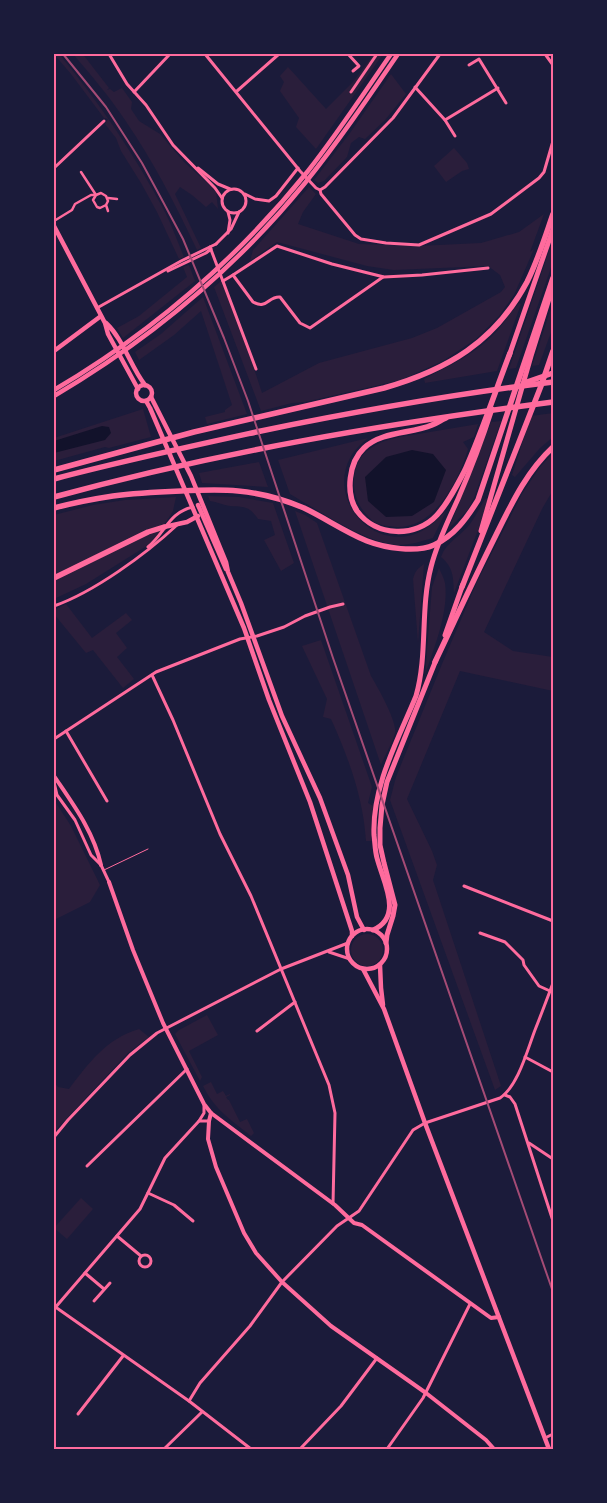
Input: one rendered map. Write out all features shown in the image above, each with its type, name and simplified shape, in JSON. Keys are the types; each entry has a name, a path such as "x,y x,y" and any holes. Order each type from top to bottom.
{"highway":[{"path":"54,470 194,432 411,380 453,361 475,345 497,325 519,294 540,253 553,214"},
{"path":"401,739 416,696 421,674 426,595 438,544 484,434 553,229"},
{"path":"54,508 113,496 149,492 239,491 277,498 305,509 355,535 384,547 407,550 433,546 455,531 466,520 478,500 553,278"},
{"path":"462,588 489,506 531,356 553,286"},
{"path":"435,662 553,351"},
{"path":"450,416 432,425 376,440 364,448 354,460 350,476 351,494 356,510 364,518 385,530 399,532 420,528 437,515 449,500 470,457 510,353"},
{"path":"512,387 553,373"},
{"path":"54,479 199,444 368,409 553,382"},
{"path":"54,497 231,454 299,441 450,416 553,402"},
{"path":"373,930 386,920 390,907 376,856 375,817 378,796 385,771 435,662 518,491 536,465 553,447"},
{"path":"54,578 148,532 164,527"},
{"path":"377,841 395,905 386,943"}],"main road":[{"path":"310,173 391,54"},
{"path":"54,396 128,345 225,269 333,147 398,54"},
{"path":"54,226 101,316 112,330 138,377 151,389 151,397 190,476 197,505 226,562 228,572 241,603 249,637 269,700 310,802 350,922 352,936"},
{"path":"185,301 223,263 257,234"},
{"path":"54,351 101,316"},
{"path":"105,322 108,334 138,389 138,397 146,401 150,408 188,496 197,505 201,514 221,575 320,798 348,875 356,917 364,930"},
{"path":"54,390 114,355"},
{"path":"138,389 145,385"},
{"path":"146,401 151,397"},
{"path":"164,527 178,525 201,514"},
{"path":"221,575 228,572"},
{"path":"364,930 373,930 382,936 386,943 386,956 380,964 370,969 363,969 355,965 350,959 348,943 352,936 364,930"},
{"path":"380,964 384,1009"},
{"path":"363,969 384,1009 425,1123 549,1449"}],"street":[{"path":"108,54 134,92 150,110 173,145 218,191 230,220 228,233"},
{"path":"134,92 170,54"},
{"path":"205,54 298,168 320,190 321,194 355,235 361,239 386,243 419,244 491,214 539,178 544,172 553,141"},
{"path":"237,91 279,54"},
{"path":"348,54 359,66 353,71"},
{"path":"351,92 376,54"},
{"path":"320,190 386,126 440,54"},
{"path":"545,54 553,65"},
{"path":"470,65 479,60 506,103"},
{"path":"416,87 445,120 455,136"},
{"path":"445,120 498,88"},
{"path":"54,168 104,122"},
{"path":"189,161 218,184 230,189 237,189 248,197 269,201 276,196 298,168"},
{"path":"82,172 92,185 96,195"},
{"path":"222,198 230,189"},
{"path":"97,308 216,244 228,233 245,205 243,192"},
{"path":"54,220 72,210 75,204 91,195 101,193 108,198 117,199"},
{"path":"96,195 93,200 96,207 100,208 106,205"},
{"path":"108,198 106,205 108,212"},
{"path":"228,212 239,212"},
{"path":"223,281 234,276 277,246 332,264 384,276 422,275 488,268"},
{"path":"210,248 256,369"},
{"path":"234,276 253,302 262,305 276,296 280,297 300,323 310,328 384,276"},
{"path":"184,509 187,505 188,496"},
{"path":"141,555 155,542 171,519 184,509 197,505"},
{"path":"54,606 89,589 141,555 178,525"},
{"path":"54,739 152,674 249,637 284,626 304,616 343,604"},
{"path":"152,674 220,834 251,896 329,1085 335,1121 333,1204"},
{"path":"66,731 107,801"},
{"path":"54,776 81,816 99,852 102,867 133,950 165,1028 204,1104 211,1113 333,1204 354,1223 362,1225 491,1318 499,1317"},
{"path":"54,782 57,795 75,820 91,855 102,867"},
{"path":"464,886 553,921"},
{"path":"480,933 505,942 523,960 524,965 538,986 550,991"},
{"path":"54,1136 130,1055 157,1033 281,969 348,943"},
{"path":"328,952 350,959"},
{"path":"189,1401 200,1383 250,1326 282,1282 337,1226 359,1211 409,1135 417,1126 500,1098 505,1094 517,1076 553,984"},
{"path":"257,1031 295,1002"},
{"path":"525,1057 553,1072"},
{"path":"87,1166 187,1069"},
{"path":"505,1094 515,1104 553,1220"},
{"path":"204,1104 204,1113 199,1121 165,1158 140,1209 54,1307 189,1401 251,1449"},
{"path":"211,1113 208,1139 216,1167 244,1233 256,1253 282,1282 331,1326 426,1393 486,1440 494,1449"},
{"path":"199,1121 209,1122"},
{"path":"528,1142 553,1159"},
{"path":"148,1193 174,1205 193,1221"},
{"path":"117,1236 141,1256"},
{"path":"85,1273 104,1289"},
{"path":"94,1301 110,1283"},
{"path":"387,1449 426,1393 470,1304"},
{"path":"78,1414 123,1356"},
{"path":"300,1449 341,1406 377,1358"},
{"path":"164,1449 202,1412"},
{"path":"544,1438 553,1434"}],"lane":[{"path":"102,867 148,849"}],"shaded area":[{"path":"54,54 59,54 74,73 103,111 130,151 166,214 184,257 179,259 157,212 121,151 116,138 105,124 108,119 104,118"},
{"path":"73,54 81,54 85,57 109,88 107,90 110,89 114,92 122,88 132,102 131,109 139,121 160,134 184,162 216,191 218,209 212,202 206,207 180,187 175,194 201,248 197,250 164,184 119,111"},
{"path":"374,54 383,54 316,149 296,127 299,118 280,91 284,82 280,76 288,67 326,109 353,82"},
{"path":"391,74 406,94 385,120 365,139 359,137 351,143 347,157 324,181 318,183 314,180 350,133"},
{"path":"454,148 467,163 469,169 462,171 446,182 434,166"},
{"path":"309,187 316,194 303,212 298,224 359,244 418,246 481,243 519,232 544,214 530,252 534,249 514,295 499,316 476,339 443,361 401,380 261,411 214,287 221,281 246,344 262,393 319,363 412,338 437,328 501,292 505,287 500,275 488,266 394,270 367,266 277,242 250,261 253,250"},
{"path":"553,239 553,262 516,368 509,369"},
{"path":"189,265 195,281 123,338 117,328 139,316 187,277 183,267"},
{"path":"203,297 247,414 207,424 205,417 225,412 232,405 201,311 174,335 139,360 135,352 161,334"},
{"path":"553,302 553,327 539,365 532,366"},
{"path":"519,303 521,304 497,371 425,383 424,379 481,346 497,331"},
{"path":"143,409 151,437 54,461 54,438"},
{"path":"553,413 553,437 540,448 515,477 512,475 531,416"},
{"path":"501,421 474,498 467,511 449,528 491,422"},
{"path":"478,424 474,437 463,442 468,449 452,488 434,511 423,520 411,525 385,526 372,521 360,507 354,489 355,470 364,454 371,448 394,438"},
{"path":"102,426 109,427 111,433 105,440 54,453 54,441"},
{"path":"368,438 350,458 345,473 345,489 349,503 357,516 381,534 396,537 412,535 422,531 446,511 433,538 403,545 372,539 343,525 290,494 278,460"},
{"path":"412,450 433,454 446,470 434,502 412,516 386,517 368,501 365,477 386,457"},
{"path":"553,453 553,490 542,509 484,632 513,651 553,657 553,691 460,671 407,799 437,865 433,880 501,1086 495,1090 390,800 396,777 477,582 522,494 540,467"},
{"path":"259,462 268,487 202,483 199,473"},
{"path":"208,496 239,497 273,503 294,563 281,571 264,540 275,535 271,521 258,519 246,508 227,506 210,501"},
{"path":"176,497 173,511 153,542 86,584 54,599 54,515 93,505 125,500"},
{"path":"488,498 480,525 454,593 451,569 441,557 446,547 466,529 485,499"},
{"path":"295,511 317,523 371,676 393,721 395,733 381,765"},
{"path":"424,564 418,643 413,579 417,570"},
{"path":"439,568 445,583 445,606 440,630 425,675 432,587"},
{"path":"66,604 92,638 126,613 132,620 116,633 127,648 117,657 134,679 123,688 93,650 86,653 54,614 54,610"},
{"path":"321,640 372,787 368,803 373,806 372,841 366,841 362,809 354,779 331,719 323,717 327,699 302,646"},
{"path":"54,800 71,826 100,885 90,902 54,920"},
{"path":"367,934 373,935 378,939 382,944 382,956 378,961 373,965 367,966 361,965 356,961 352,956 351,950 352,944 356,939 361,935"},
{"path":"207,1015 218,1035 189,1051 202,1077 200,1081 175,1034"},
{"path":"139,1029 149,1037 128,1053 54,1132 54,1082 58,1087 69,1089 91,1061 108,1045"},
{"path":"211,1082 217,1094 223,1091 226,1096 230,1094 226,1097 240,1122 247,1119 254,1133 251,1136 224,1114 213,1102 203,1086"},
{"path":"81,1198 93,1209 67,1239 54,1228"}],"railway":[{"path":"63,54 106,107 142,163 183,239 224,338 248,401 333,658 553,1292"}]}
